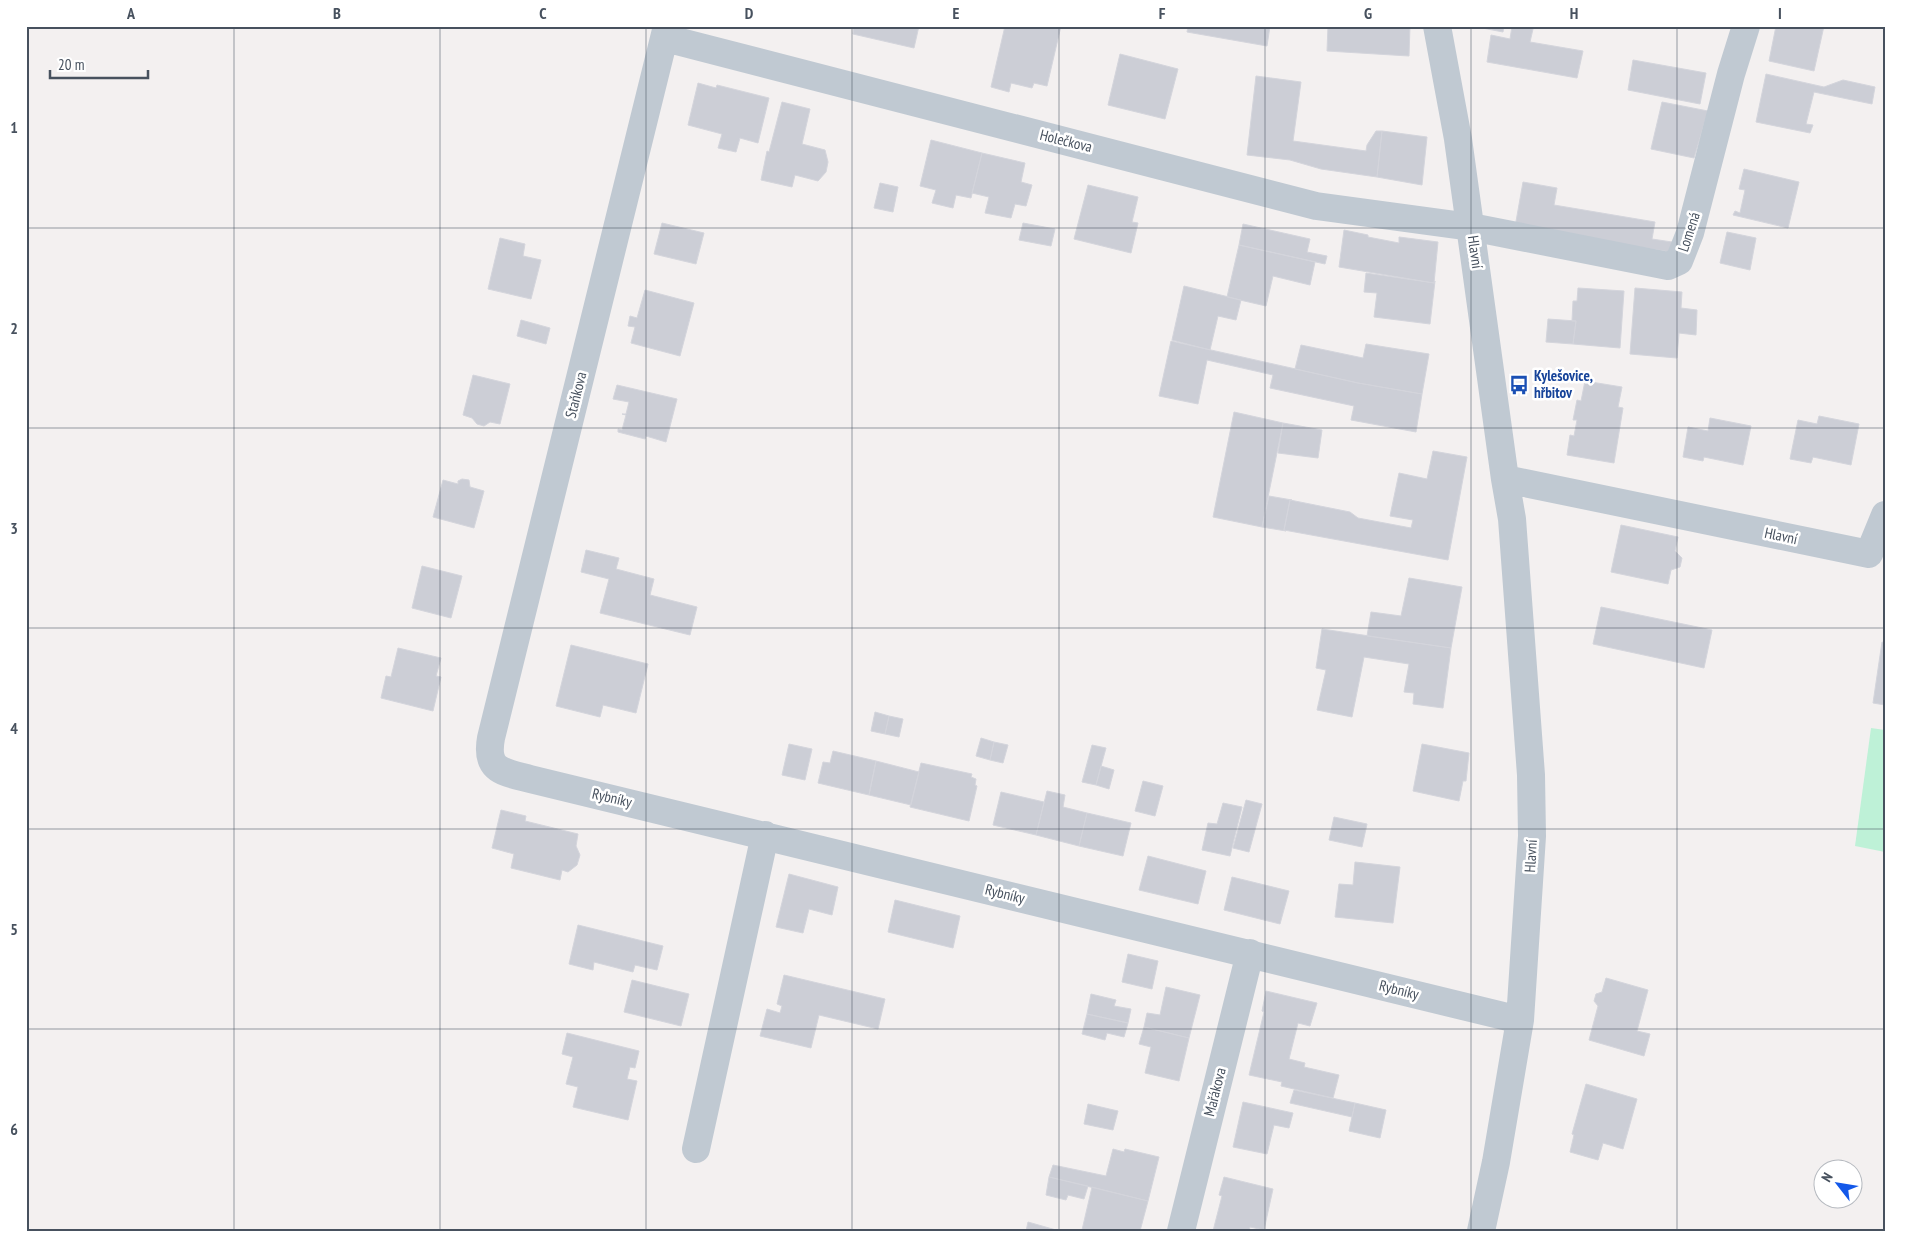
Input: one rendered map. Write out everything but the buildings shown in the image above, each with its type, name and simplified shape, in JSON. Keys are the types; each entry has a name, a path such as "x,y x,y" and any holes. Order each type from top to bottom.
{"street":[{"name":"Hlavní","path":"1437,26 1458,138 1512,519 1531,775 1532,836 1520,1020 1496,1162 1481,1231"},
{"name":"Lomená","path":"1471,227 1668,266 1679,261 1690,233 1731,74 1746,26"},
{"name":"Holečkova","path":"666,32 1316,206 1471,227"},
{"name":"Staňkova","path":"493,764 489,751 491,738 666,32"},
{"name":"Hlavní","path":"1505,479 1869,554 1885,515"},
{"name":"Rybníky","path":"493,764 500,770 509,773 1520,1020"},
{"path":"696,1149 765,835"},
{"name":"Mařákova","path":"1181,1231 1250,954"}],"green space":[{"path":"1871,728 1885,730 1885,852 1855,846"}],"place":[{"name":"Kylešovice, hřbitov","path":"1519,385"}]}
